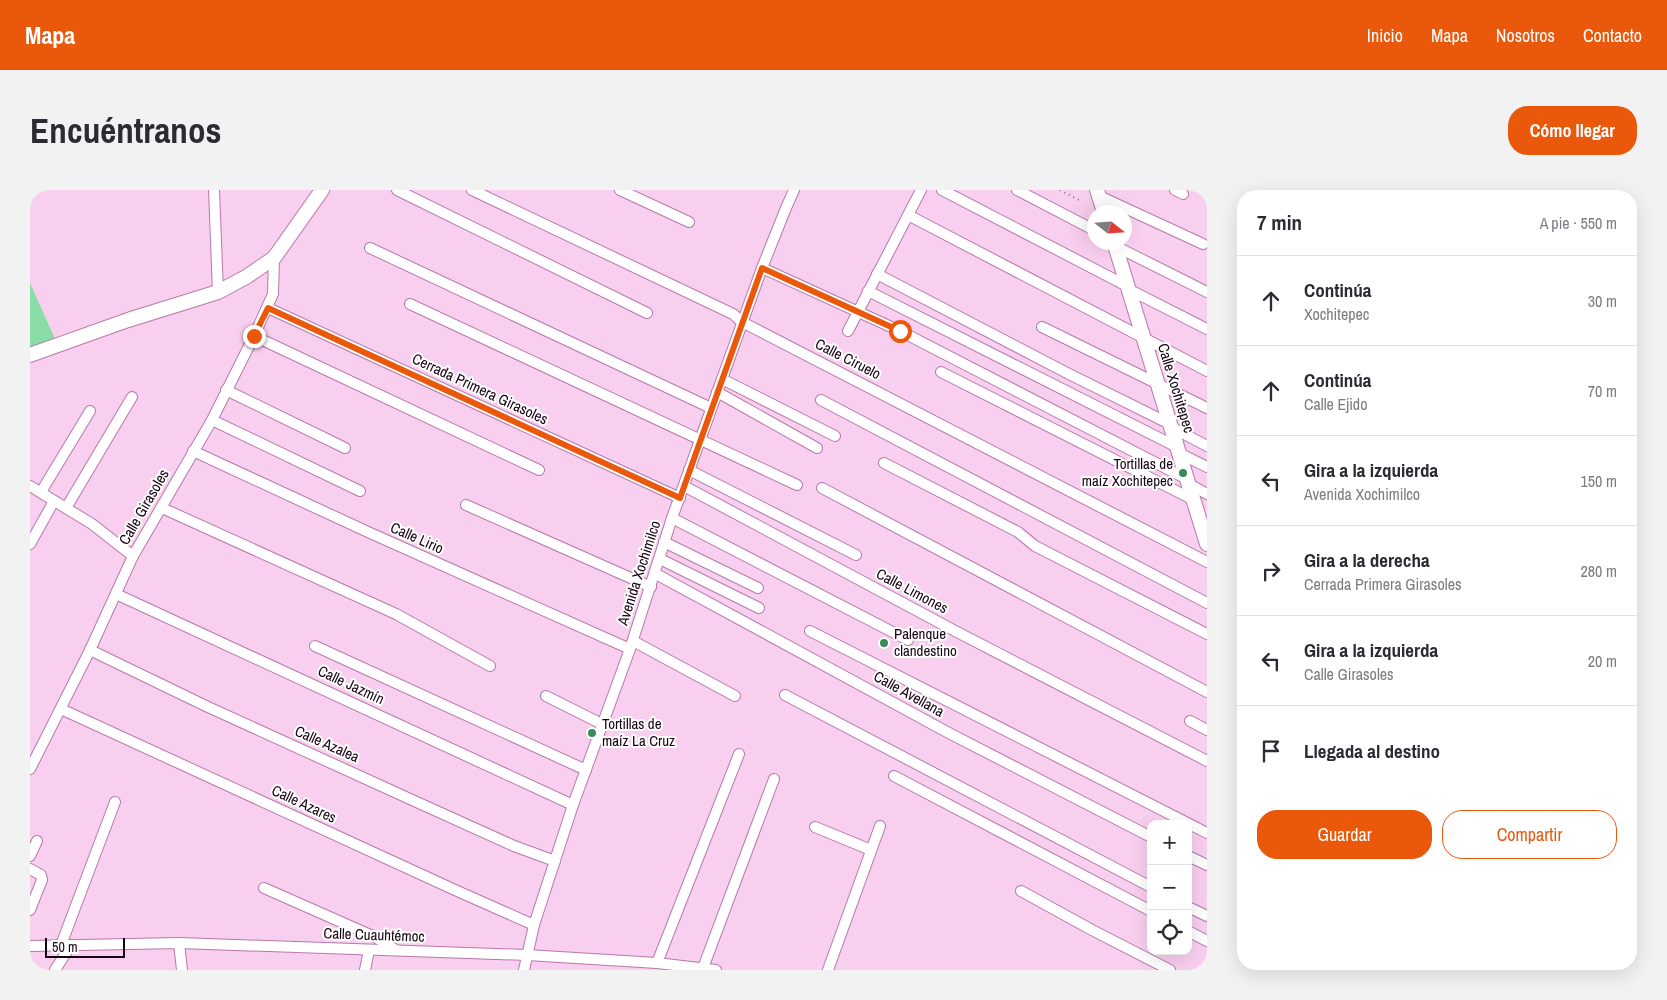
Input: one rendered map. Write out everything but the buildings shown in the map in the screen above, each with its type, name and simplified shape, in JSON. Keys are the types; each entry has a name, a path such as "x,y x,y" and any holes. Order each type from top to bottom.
{"street":[{"path":"214,190 218,292"},
{"path":"30,355 128,320 218,292 246,277 274,258 322,190"},
{"path":"397,190 647,313"},
{"name":"Calle Ciruelo","path":"472,190 733,314 742,322 1207,562"},
{"path":"620,190 689,222"},
{"name":"Avenida Xochimilco","path":"524,970 534,925 554,862 656,574 672,518 762,268 794,190"},
{"path":"848,332 921,190"},
{"path":"942,190 1207,329"},
{"path":"1017,190 1087,226"},
{"path":"1098,193 1102,205"},
{"path":"1098,193 1203,244"},
{"path":"908,215 1207,371"},
{"path":"370,248 712,408"},
{"name":"Calle Xochitepec","path":"1116,250 1170,426 1204,527 1207,544"},
{"path":"1126,250 1207,292"},
{"name":"Calle Girasoles","path":"30,769 90,650 133,556 212,420 268,308 273,294 274,258"},
{"path":"762,268 858,311 1188,482 1207,494"},
{"path":"877,274 1207,446"},
{"path":"868,292 1178,450 1207,468"},
{"path":"410,304 797,485"},
{"name":"Cerrada Primera Girasoles","path":"268,308 680,498"},
{"path":"1042,327 1207,408"},
{"path":"254,336 539,470"},
{"path":"941,372 1194,500"},
{"path":"722,379 835,436"},
{"path":"226,390 345,448"},
{"path":"717,392 817,448"},
{"path":"66,508 132,397"},
{"path":"821,400 1207,603"},
{"path":"41,492 90,411"},
{"path":"212,420 360,491"},
{"name":"Calle Lirio","path":"194,451 377,536 631,645 736,696"},
{"path":"884,463 1018,532 1035,546 1207,634"},
{"path":"689,470 856,555"},
{"path":"30,486 92,524 133,556"},
{"name":"Calle Limones","path":"684,486 957,632 1207,761"},
{"path":"822,488 1207,692"},
{"path":"30,544 54,501"},
{"path":"466,505 651,586"},
{"path":"162,508 396,614 490,666"},
{"path":"672,518 908,640"},
{"path":"664,542 758,588"},
{"path":"660,559 759,608"},
{"name":"Calle Avellana","path":"656,574 947,732 1147,835"},
{"name":"Calle Jazmín","path":"116,594 573,805"},
{"path":"810,631 1207,833"},
{"path":"315,646 586,770"},
{"name":"Calle Azalea","path":"90,650 208,707 514,846 554,862"},
{"path":"785,695 1147,885"},
{"path":"546,696 602,724"},
{"name":"Calle Azares","path":"61,709 534,925"},
{"path":"1190,721 1207,730"},
{"path":"657,963 739,754"},
{"path":"894,776 1149,910"},
{"path":"703,968 774,779"},
{"path":"55,970 66,945 115,802"},
{"path":"828,970 880,826"},
{"path":"815,827 871,850"},
{"path":"30,856 37,841"},
{"path":"1192,858 1207,865"},
{"path":"30,869 41,875 42,880 30,910"},
{"path":"264,888 375,937 397,951"},
{"path":"1021,891 1170,970"},
{"path":"1192,909 1207,916"},
{"path":"1192,933 1207,941"},
{"path":"179,943 182,970"},
{"name":"Calle Cuauhtémoc","path":"30,946 179,943 527,955 657,963 716,970"},
{"path":"365,970 369,950"}],"path":[{"path":"1060,190 1081,201"}],"green space":[{"path":"30,283 55,339 30,349"}],"place":[{"name":"Tortillas de maíz Xochitepec","path":"1183,473"},
{"name":"Palenque clandestino","path":"884,643"},
{"name":"Tortillas de maíz La Cruz","path":"592,733"}],"route":[{"path":"254,336 268,308 680,498 762,268 900,331"}]}
